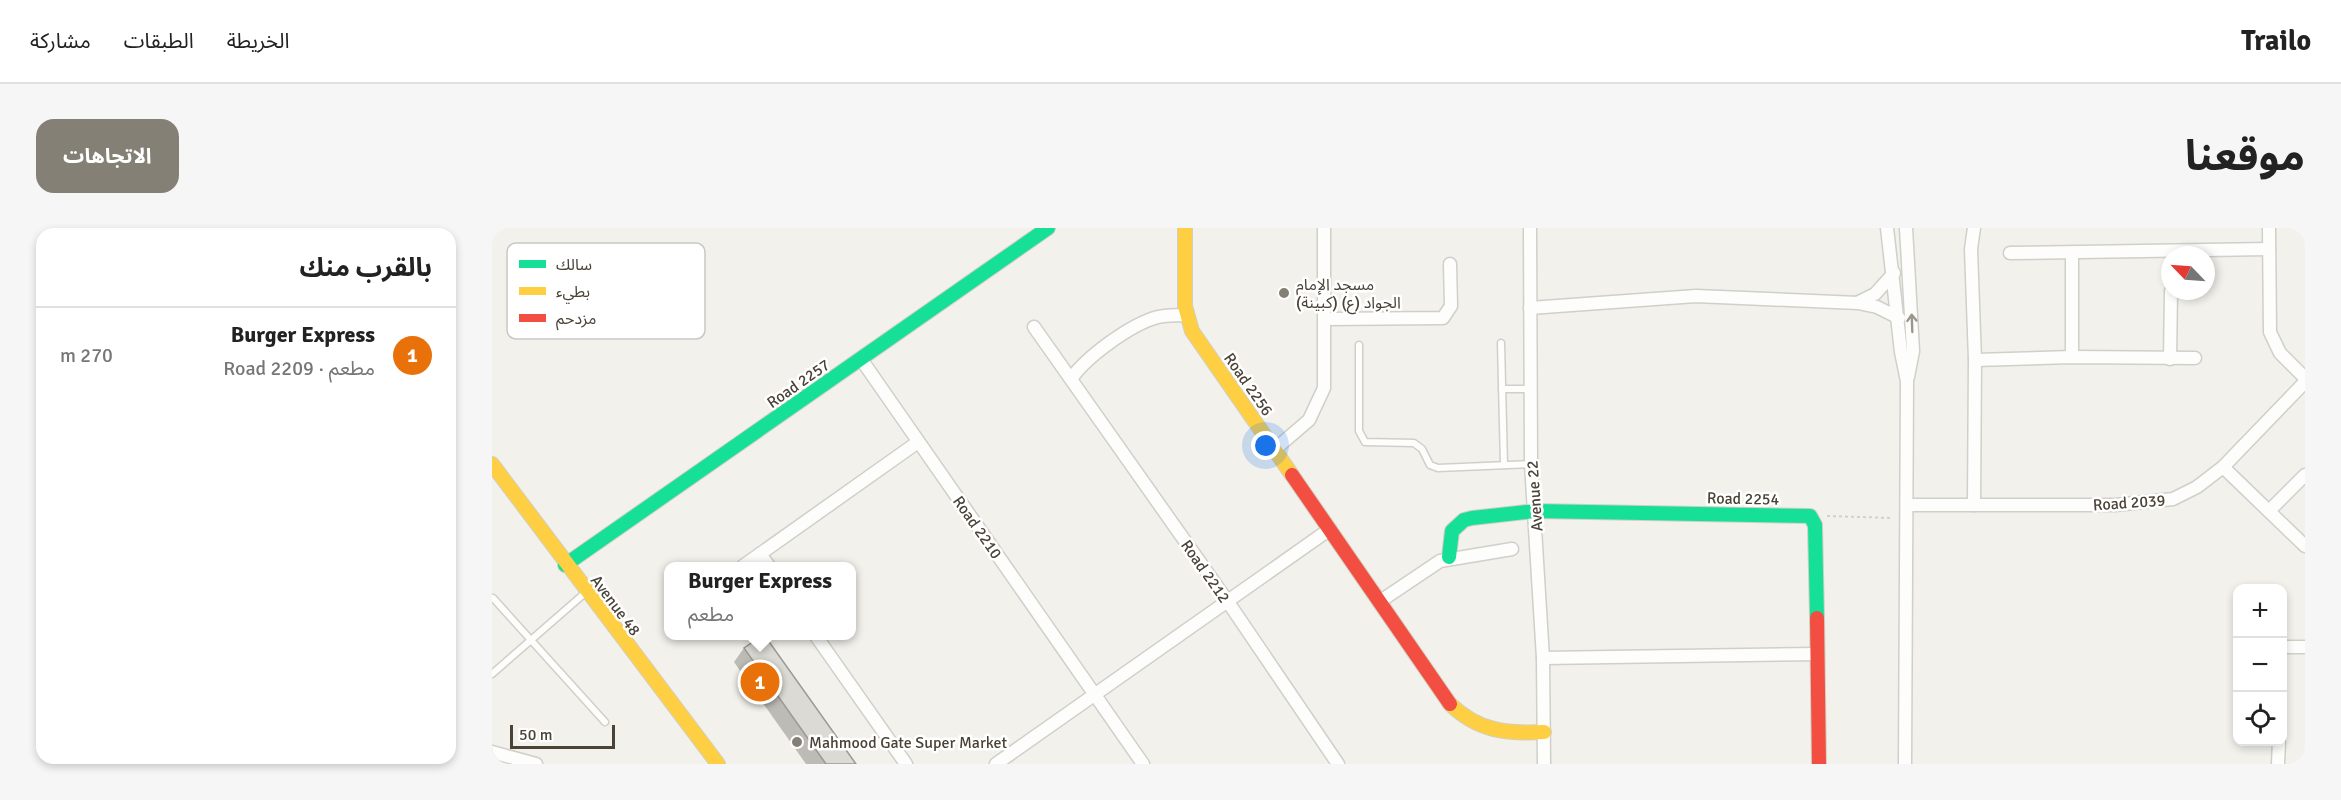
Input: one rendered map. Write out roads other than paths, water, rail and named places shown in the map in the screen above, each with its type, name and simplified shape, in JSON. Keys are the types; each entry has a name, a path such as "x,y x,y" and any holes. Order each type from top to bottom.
{"street":[{"name":"Road 2257","path":"565,565 1048,228"},
{"name":"Road 2256","path":"1185,228 1186,315 1192,332 1449,703 1461,716 1492,731 1544,732"},
{"path":"1275,450 1310,420 1319,405 1326,370 1324,228"},
{"name":"Avenue 22","path":"1530,228 1531,464 1544,658 1544,764"},
{"path":"1887,228 1894,273 1901,352 1907,381 1905,764"},
{"path":"1906,228 1913,351 1907,381"},
{"path":"1974,228 1971,249 1975,360 1974,505"},
{"path":"2269,228 2270,332 2280,353 2305,380"},
{"path":"2215,251 2269,249"},
{"path":"2010,253 2161,252"},
{"path":"2072,253 2072,357"},
{"path":"1325,318 1443,318 1451,306 1450,264"},
{"path":"1858,303 1875,294 1894,273"},
{"path":"1530,308 1696,296 1858,303 1877,307 1899,318"},
{"path":"2170,359 2171,300"},
{"path":"1071,379 1088,360 1138,326 1158,317 1186,315"},
{"name":"Road 2212","path":"1034,327 1228,602 1338,764"},
{"path":"1975,360 2072,357 2195,358"},
{"name":"Road 2210","path":"861,359 1143,764"},
{"name":"Road 2039","path":"1908,505 2143,504 2173,499 2197,487 2223,467 2305,380"},
{"path":"750,562 918,442"},
{"name":"Avenue 48","path":"492,464 565,565 718,764"},
{"path":"2223,467 2305,546"},
{"path":"2269,511 2305,475"},
{"path":"1449,557 1452,531 1464,520 1535,511"},
{"name":"Road 2254","path":"1535,511 1810,516 1815,525 1817,654"},
{"path":"996,764 1330,530"},
{"path":"1379,602 1431,566 1449,557 1512,549"},
{"path":"760,554 766,562"},
{"path":"819,640 906,764"},
{"path":"2287,647 2305,647"},
{"path":"1544,658 1817,654 1819,764"},
{"path":"2278,764 2279,746"},
{"path":"492,752 536,764"}],"lane":[{"path":"1501,343 1504,465"},
{"path":"1359,345 1359,431 1365,442 1414,443 1422,449 1430,465 1438,468 1531,464"},
{"path":"1502,389 1530,389"},
{"path":"492,674 586,592"},
{"path":"493,598 605,722"}],"place":[{"name":"مسجد الإمام الجواد (ع) (كبينة)","path":"1284,293"},
{"name":"Burger Express","path":"760,682"},
{"name":"Mahmood Gate Super Market","path":"797,742"}]}
